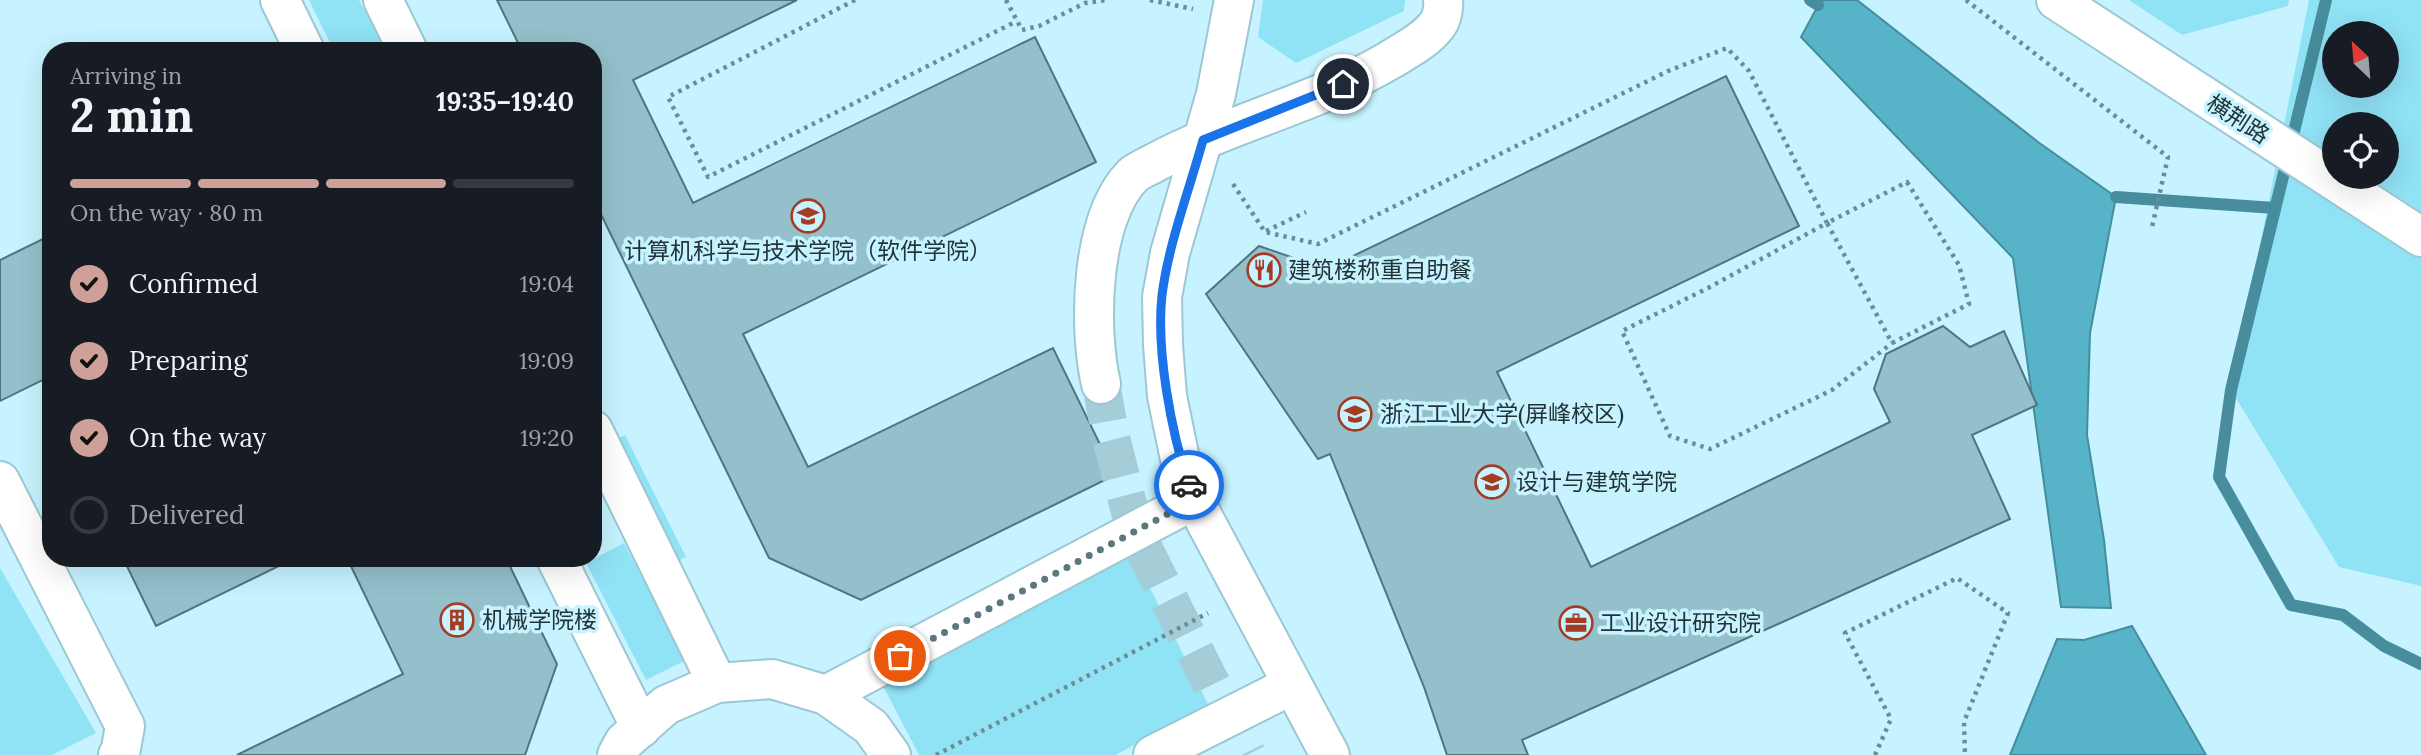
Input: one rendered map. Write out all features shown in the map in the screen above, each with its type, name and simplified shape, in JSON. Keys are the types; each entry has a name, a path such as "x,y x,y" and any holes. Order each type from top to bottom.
{"street":[{"path":"280,0 301,42"},
{"path":"383,0 404,42"},
{"path":"1234,0 1216,94 1170,253 1162,297 1167,396 1180,459 1194,500 1330,755"},
{"path":"1101,384 1096,364 1094,320 1095,281 1101,241 1116,198 1134,174 1203,140 1366,74 1413,46 1438,24 1443,0"},
{"name":"横荆路","path":"2056,0 2421,237"},
{"path":"602,448 717,683"},
{"path":"0,481 42,563"},
{"path":"826,695 1194,500"},
{"path":"44,567 125,726 118,755"},
{"path":"560,567 629,741 666,705 717,683 772,679 826,695 871,727 891,755"},
{"path":"1153,755 1292,685"}],"path":[{"path":"855,0 668,97 708,177 1017,22"},
{"path":"1006,0 1022,30 1039,26 1085,3 1107,0"},
{"path":"1966,0 2168,157 2152,227"},
{"path":"1203,140 1265,232 1318,244 1668,71 1727,48 1749,71 1892,342"},
{"path":"1907,182 1959,265 1969,304 1892,342 1832,390 1710,449 1670,436 1622,331 1709,288 1827,223 1907,182"},
{"path":"1265,232 1307,212"},
{"path":"1875,755 1891,719 1845,633 1957,578 2008,613 1964,722 1965,755"},
{"path":"936,755 1244,594"}],"shaded area":[{"path":"309,0 359,0 380,42 330,42"},
{"path":"1263,0 1405,0 1404,11 1296,63 1258,37"},
{"path":"1821,0 1857,0 2038,142 2116,197 2090,333 2087,435 2104,540 2111,608 2061,607 2013,258 1801,37"},
{"path":"2129,0 2289,0 2288,6 2182,35"},
{"path":"2309,0 2421,0 2421,586 2339,567 2231,390"},
{"path":"625,435 686,557 656,571 602,462 602,447"},
{"path":"624,543 686,660 646,680 588,567 602,567 602,555"},
{"path":"1133,554 1209,706 1115,755 919,755 882,684"},
{"path":"0,568 96,733 52,755 0,755"},
{"path":"2132,626 2206,755 2010,755 2057,639 2084,640"}],"building":[{"path":"497,0 797,0 633,80 693,203 1035,37 1096,162 743,334 808,467 1053,348 1115,475 861,600 769,558 602,216 602,42 518,42"},
{"path":"1726,76 1799,226 1497,372 1591,567 1890,422 1874,389 1886,354 1943,326 1970,347 2004,331 2037,405 1972,435 2010,519 1522,740 1528,755 1447,755 1424,687 1330,454 1318,459 1206,294 1259,246 1326,269"},
{"path":"42,239 42,380 0,401 0,260"},
{"path":"127,567 277,567 156,626"},
{"name":"机械学院楼","path":"351,567 510,567 557,664 525,755 237,755 403,674"}],"waterway":[{"path":"1810,0 1818,5"},
{"path":"2326,0 2231,390 2219,477 2291,605 2343,615 2384,646 2421,664"},
{"path":"2116,197 2275,208"}],"tunnel":[{"path":"1101,384 1111,438 1135,531 1247,755"}],"way so far":[{"path":"900,656 1194,500 1189,485"}],"place":[{"name":"计算机科学与技术学院（软件学院）","path":"808,216"},
{"name":"建筑楼称重自助餐","path":"1264,270"},
{"name":"浙江工业大学(屏峰校区)","path":"1355,414"},
{"name":"设计与建筑学院","path":"1492,482"},
{"name":"机械学院楼","path":"457,620"},
{"name":"工业设计研究院","path":"1576,623"}],"route":[{"path":"1189,485 1180,459 1167,396 1162,297 1170,253 1203,140 1343,84"}]}
